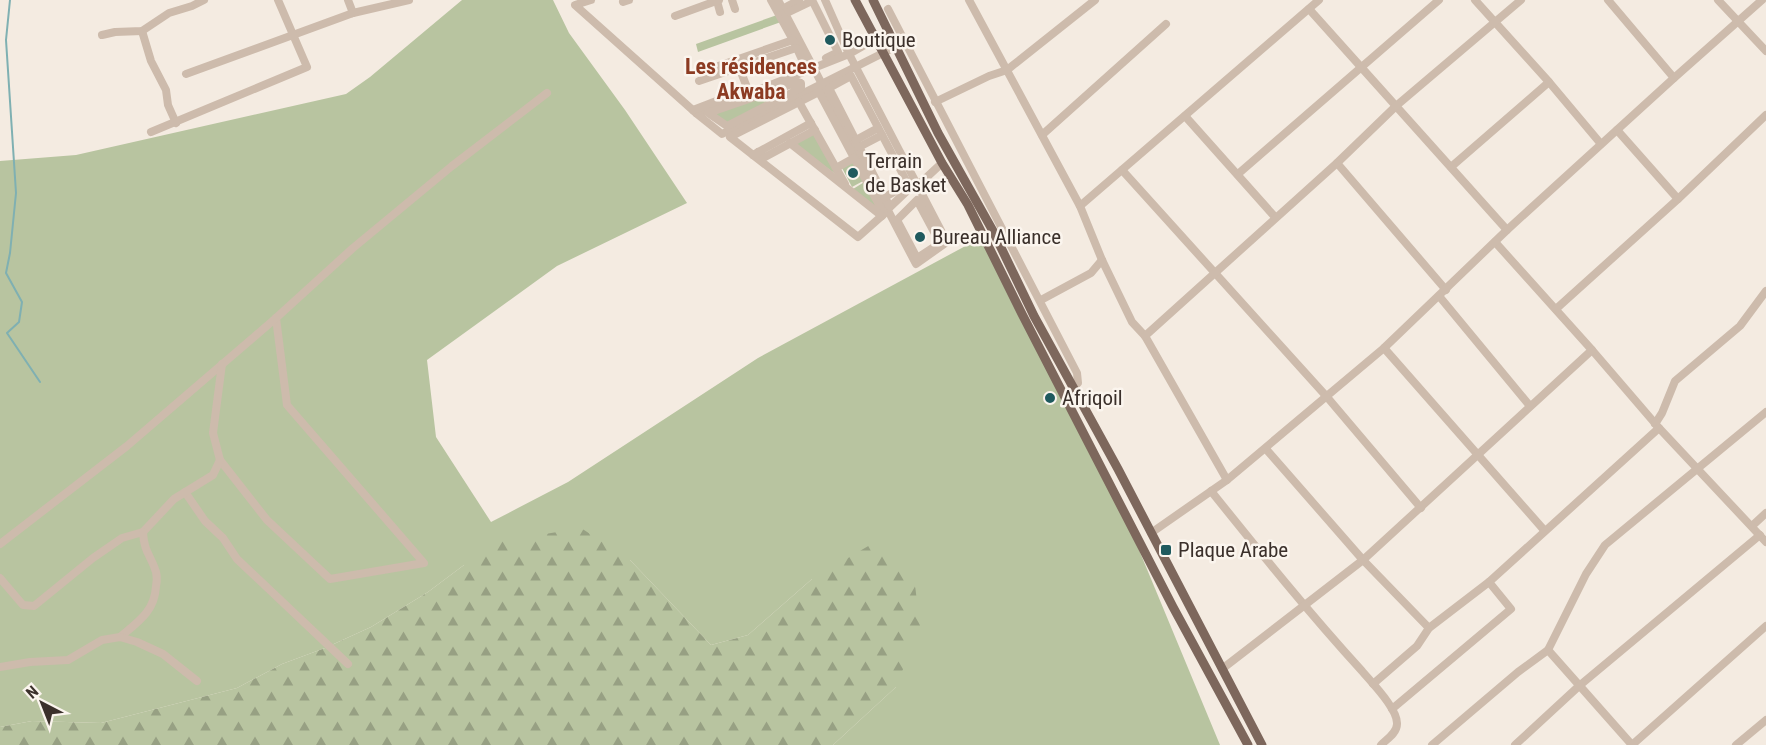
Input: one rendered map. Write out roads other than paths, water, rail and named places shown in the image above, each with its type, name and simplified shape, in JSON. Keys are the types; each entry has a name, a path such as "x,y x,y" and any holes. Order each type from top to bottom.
{"main road":[{"path":"855,0 942,162 968,205 1022,315 1173,607 1248,745"},
{"path":"873,0 938,133 993,231 1034,316 1193,610 1262,745"}],"street":[{"path":"102,35 142,31 169,13 204,0"},
{"path":"151,132 307,67 278,0"},
{"path":"348,0 353,13"},
{"path":"186,74 353,13 409,0"},
{"path":"591,0 575,5 695,112 858,242 885,214"},
{"path":"675,16 718,0 720,12"},
{"path":"732,0 735,9"},
{"path":"695,112 806,68 771,0"},
{"path":"778,0 885,214 916,264 947,242 849,54 825,0"},
{"path":"786,6 799,0"},
{"path":"812,0 838,52 816,63 786,6 812,0"},
{"path":"969,0 1080,206 1102,260 1132,322 1145,336 1227,480"},
{"path":"935,102 989,76 1007,70 1095,0"},
{"path":"1304,0 1361,68 1507,230"},
{"path":"1080,206 1319,0"},
{"path":"1238,174 1438,0"},
{"path":"1475,0 1601,144"},
{"path":"1145,336 1337,163 1396,106 1521,0"},
{"path":"1608,0 1674,78"},
{"path":"1719,0 1766,51"},
{"path":"1151,533 1227,480 1384,348 1507,230 1762,0"},
{"path":"888,9 1077,373 1078,382 1072,388"},
{"path":"1042,135 1166,24"},
{"path":"142,31 151,61 166,90 168,105 176,123"},
{"path":"695,112 849,54 890,31"},
{"path":"707,70 793,40"},
{"path":"722,134 897,46"},
{"path":"699,81 796,48"},
{"path":"740,67 748,90"},
{"path":"851,76 880,131 908,184 885,196 829,88 851,76"},
{"path":"798,82 801,86 727,126 708,113 798,82"},
{"path":"1451,167 1549,82"},
{"path":"813,126 790,143 765,157 730,137 819,92 885,214"},
{"path":"0,544 127,446 276,318 353,248 452,166 547,93"},
{"path":"799,102 847,188"},
{"path":"1556,309 1678,199 1766,115"},
{"path":"1185,116 1275,217"},
{"path":"756,153 813,126"},
{"path":"1617,129 1678,199"},
{"path":"857,143 880,131"},
{"path":"790,143 847,188 885,214"},
{"path":"756,153 858,237 942,162"},
{"path":"836,168 854,158"},
{"path":"1337,163 1446,290"},
{"path":"1122,170 1327,397 1421,508"},
{"path":"917,200 940,243 917,258 897,220 917,200"},
{"path":"1495,242 1657,426 1766,542"},
{"path":"1041,300 1091,273 1102,260"},
{"path":"1373,684 1417,646 1430,628 1489,582 1657,426 1675,381 1740,326 1764,295"},
{"path":"1439,297 1530,406"},
{"path":"222,364 213,433 220,460 267,520 330,579 424,563 287,405 276,318"},
{"path":"1384,348 1544,530"},
{"path":"1222,669 1363,560 1592,350"},
{"path":"1432,745 1518,672 1548,650 1586,574 1605,545 1766,412"},
{"path":"1266,449 1363,560 1430,628"},
{"path":"0,578 23,605 34,606 93,558 122,538 143,532 174,499 213,475 220,460"},
{"path":"1211,491 1303,606 1373,684 1392,709 1398,723 1395,732 1381,745"},
{"path":"185,492 205,521 223,538 237,559 348,664"},
{"path":"1752,526 1766,513"},
{"path":"120,637 147,614 153,605 156,592 157,573 144,547 143,532"},
{"path":"1515,745 1579,686 1760,535"},
{"path":"1392,709 1511,609 1489,582"},
{"path":"1548,650 1632,745 1766,626"},
{"path":"0,667 30,662 68,660 102,640 120,637 162,654 197,681"},
{"path":"1736,745 1766,720"}],"waterway":[{"path":"10,0 6,40 16,193 6,273 22,302 19,322 7,333 40,382"}],"place":[{"name":"Boutique","path":"830,40"},
{"name":"Terrain de Basket","path":"853,173"},
{"name":"Bureau Alliance","path":"920,237"},
{"name":"Afriqoil","path":"1050,398"},
{"name":"Plaque Arabe","path":"1166,550"}],"district":[{"name":"Les résidences Akwaba","path":"751,78"}]}
